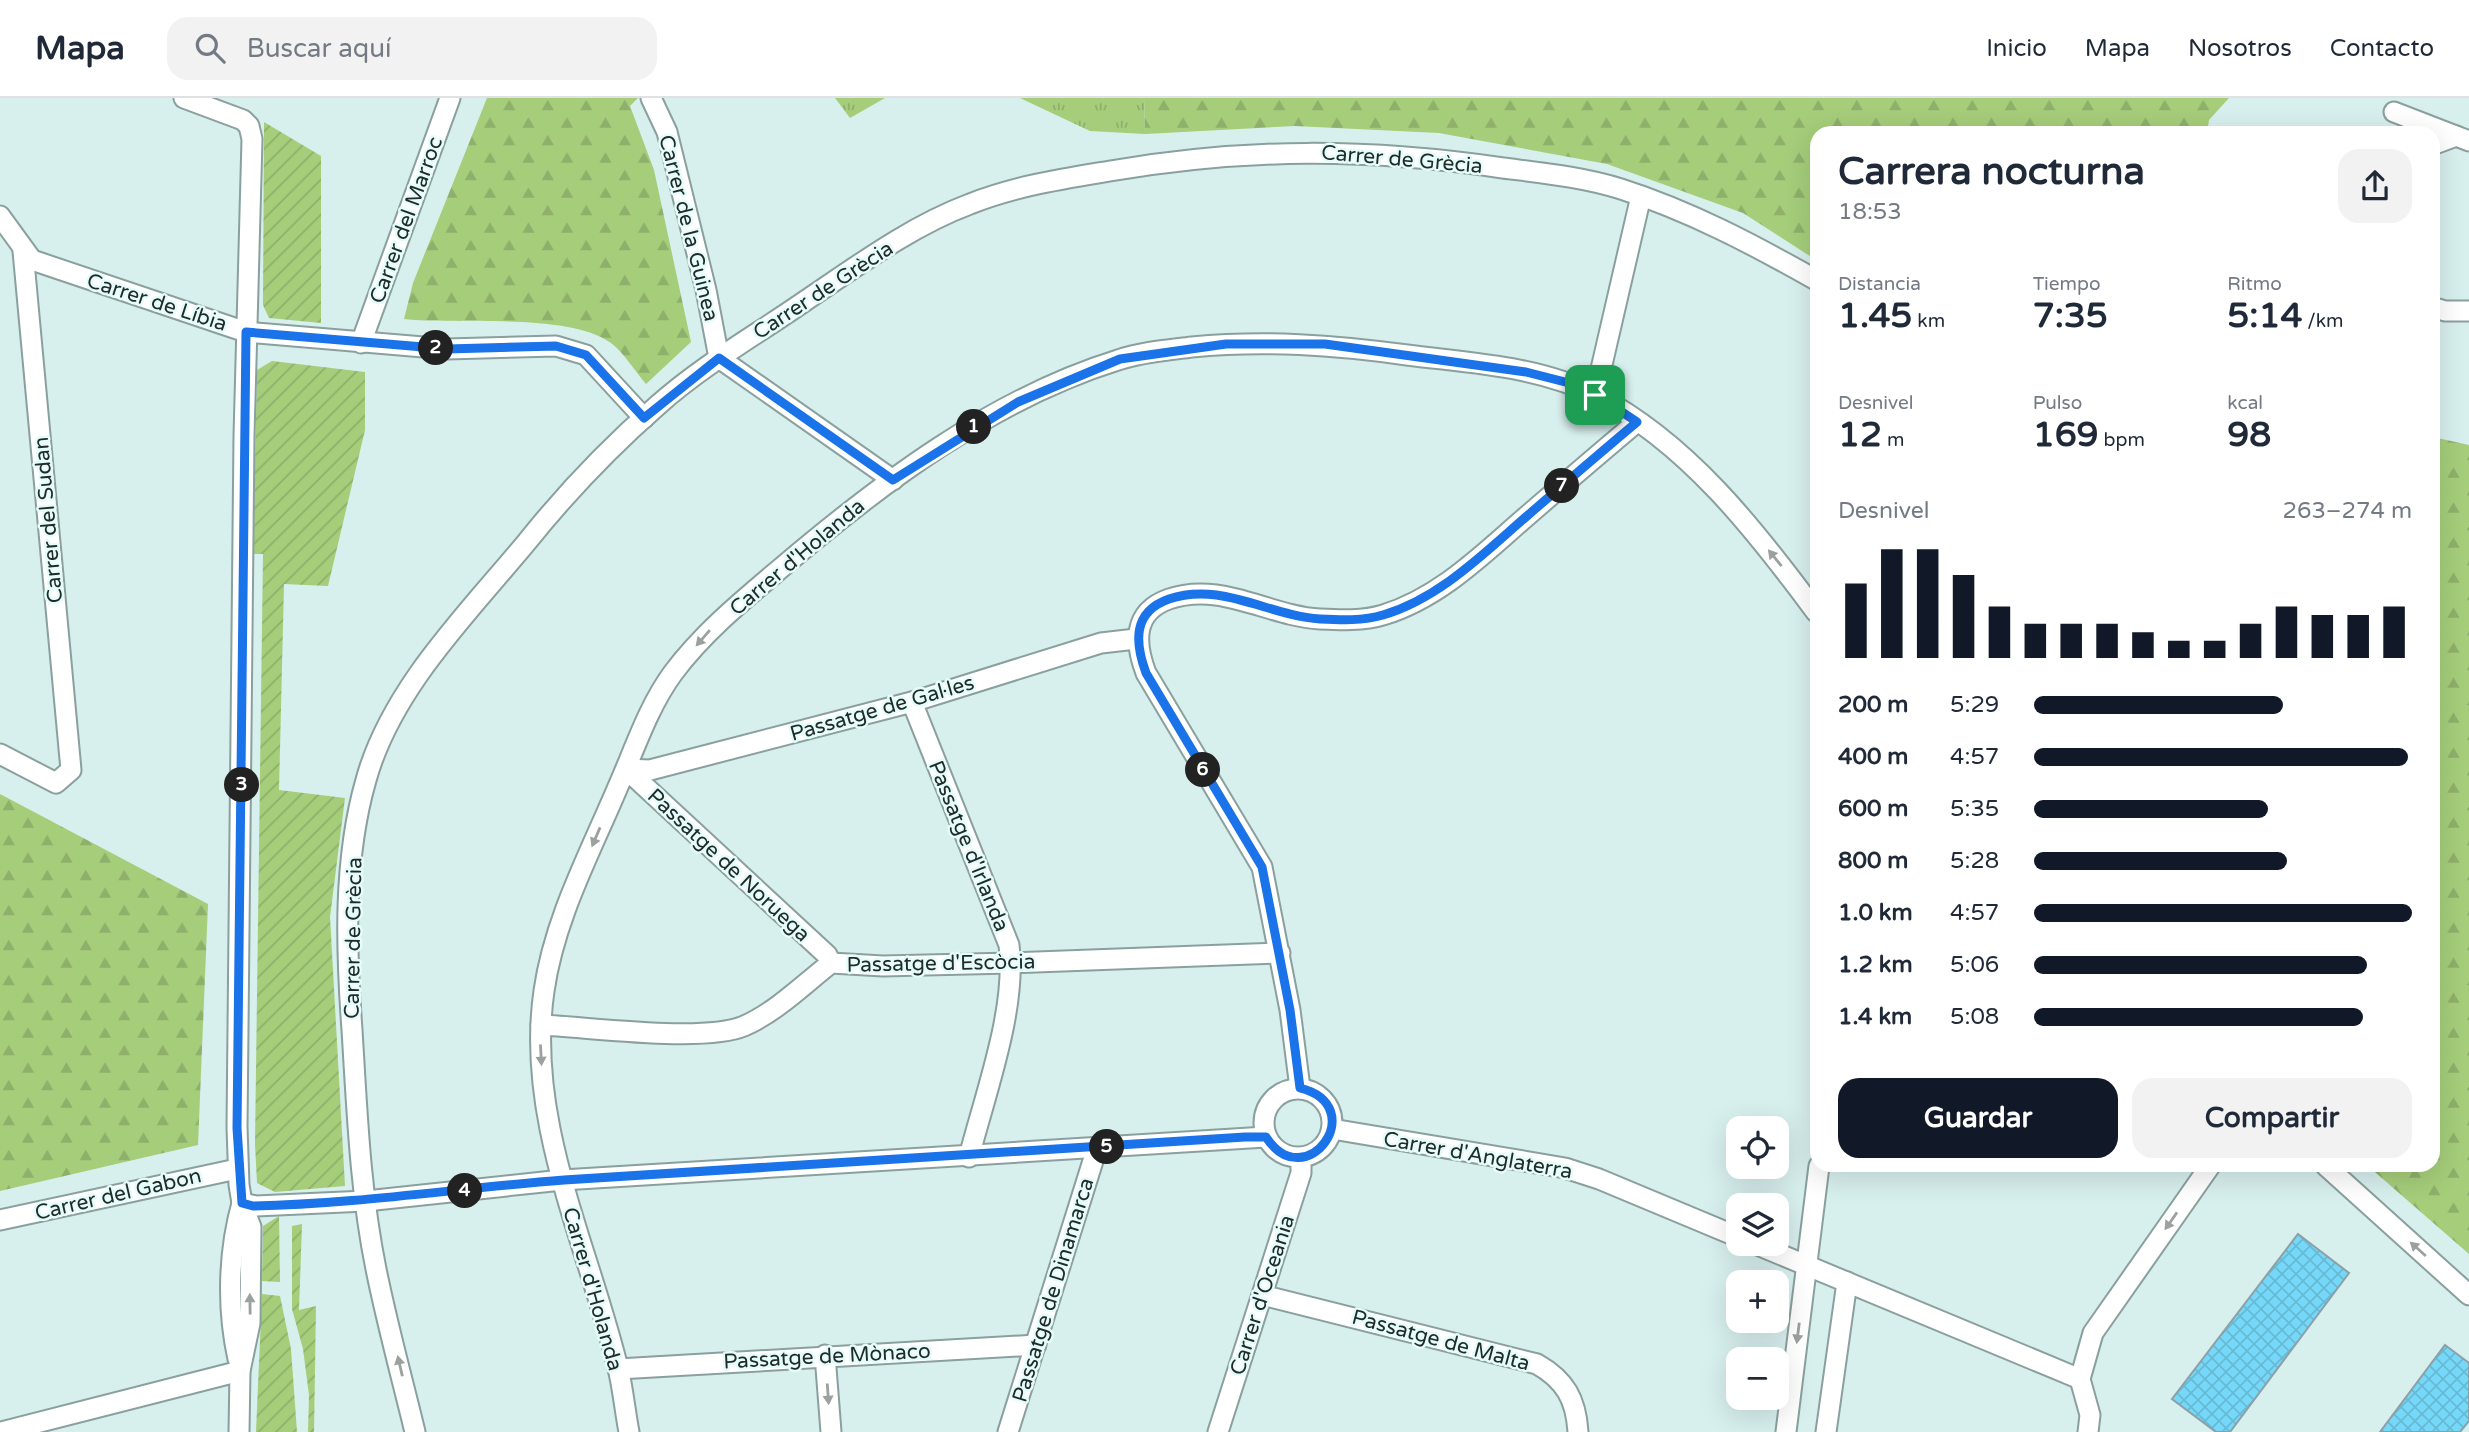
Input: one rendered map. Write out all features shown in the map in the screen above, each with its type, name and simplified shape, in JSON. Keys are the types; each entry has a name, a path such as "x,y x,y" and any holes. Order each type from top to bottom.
{"street":[{"path":"184,98 243,120 249,126 252,139 246,332 237,1169 242,1203 231,1240 234,1342 240,1371 239,1432"},
{"name":"Carrer del Marroc","path":"361,343 450,98"},
{"name":"Carrer de la Guinea","path":"651,98 667,132 706,290 719,358"},
{"path":"2394,111 2432,126"},
{"path":"2440,129 2463,138"},
{"path":"2440,143 2463,138"},
{"name":"Carrer de Grècia","path":"415,1432 376,1272 366,1201 348,979 351,875 366,779 397,709 436,652 573,484 644,418 719,358 844,274 939,216 989,197 1071,178 1189,159 1329,152 1396,154 1571,178 1641,196 1739,238 1810,277"},
{"path":"1595,395 1641,196"},
{"name":"Carrer de Líbia","path":"0,216 13,241 32,260 246,332 447,349 556,346 586,355 644,418"},
{"name":"Carrer del Sudan","path":"0,754 56,783 71,770 13,241"},
{"path":"2440,309 2469,311"},
{"name":"Carrer d'Holanda","path":"629,1432 618,1369 562,1180 542,1068 541,1025 551,952 562,915 670,676 710,629 836,521 893,480 1018,402 1120,359 1167,350 1270,342 1325,344 1526,372 1573,384 1595,395 1664,441 1731,506 1810,605"},
{"path":"719,358 893,480"},
{"path":"1300,1088 1280,953 1262,867 1158,697 1139,653 1136,639 1139,623 1166,600 1183,596 1226,595 1323,619 1359,619 1402,608 1467,568 1637,422"},
{"name":"Passatge de Gal·les","path":"626,769 650,770 912,702 1101,643 1136,639"},
{"name":"Passatge d'Irlanda","path":"912,702 1009,944 1010,991 969,1157"},
{"name":"Passatge de Noruega","path":"626,769 827,955 831,963"},
{"name":"Passatge d'Escòcia","path":"541,1025 727,1032 744,1026 780,1004 831,963 883,966 1280,953"},
{"path":"1300,1088 1311,1091 1328,1106 1332,1129 1321,1148 1301,1157 1280,1153 1266,1137 1264,1116 1274,1098 1286,1090 1300,1088"},
{"name":"Carrer d'Anglaterra","path":"1332,1129 1565,1168 1600,1179 1726,1232"},
{"path":"242,1203 256,1206 366,1201 562,1180 1266,1137"},
{"name":"Passatge de Dinamarca","path":"1008,1432 1097,1148"},
{"name":"Carrer d'Oceania","path":"1218,1432 1301,1173 1301,1157"},
{"name":"Carrer del Gabon","path":"0,1220 237,1169"},
{"path":"1786,1432 1818,1172"},
{"path":"2088,1432 2090,1415 2080,1379 2093,1333 2206,1172"},
{"path":"2333,1172 2469,1295"},
{"path":"1785,1256 2080,1379"},
{"path":"1826,1432 1847,1282"},
{"name":"Passatge de Malta","path":"1262,1295 1537,1364 1567,1386 1573,1402 1578,1432"},
{"name":"Passatge de Mònaco","path":"618,1369 825,1355 1036,1345"},
{"path":"825,1355 831,1432"},
{"path":"1,1432 240,1371"}],"green space":[{"path":"487,98 638,98 630,106 654,170 691,342 646,384 616,347 592,333 541,323 404,319 413,283"},
{"path":"835,98 885,98 850,118"},
{"path":"1020,98 1144,98 1145,134 1090,131"},
{"path":"1144,98 2229,98 2209,120 2208,126 1810,126 1810,256 1743,213 1607,164 1439,133 1295,126 1145,134"},
{"path":"264,122 321,156 321,323 269,318 263,305"},
{"path":"272,361 365,372 365,430 328,586 284,584 279,790 345,798 330,917 345,1186 275,1192 257,1183 255,1144 263,554 253,554 257,370"},
{"path":"2440,439 2469,445 2469,1254 2375,1172 2440,1172"},
{"path":"0,794 208,904 198,1145 0,1191"},
{"path":"279,1216 280,1282 262,1281 263,1226"},
{"path":"302,1224 299,1310 316,1306 314,1432 308,1432 309,1395 303,1349 292,1309 292,1226"},
{"path":"262,1294 280,1296 291,1349 297,1432 256,1432"}],"building":[{"path":"2298,1234 2349,1273 2230,1432 2216,1432 2172,1399"},
{"path":"2445,1345 2469,1363 2469,1421 2460,1432 2380,1432"}],"route":[{"path":"246,332 447,349 556,346 586,355 602,369 644,418 719,358 893,480 1018,402 1120,359 1167,350 1270,342 1325,344 1526,372 1573,384 1595,395 1637,422 1467,568 1402,608 1382,615 1334,620 1312,618 1226,595 1205,594 1166,600 1139,623 1136,639 1139,653 1158,697 1262,867 1268,886 1290,1010 1300,1088 1321,1097 1332,1118 1328,1139 1312,1154 1290,1157 1280,1153 1266,1137 1245,1137 969,1157 562,1180 366,1201 256,1206 242,1203 237,1169 237,1128 246,332"}]}
